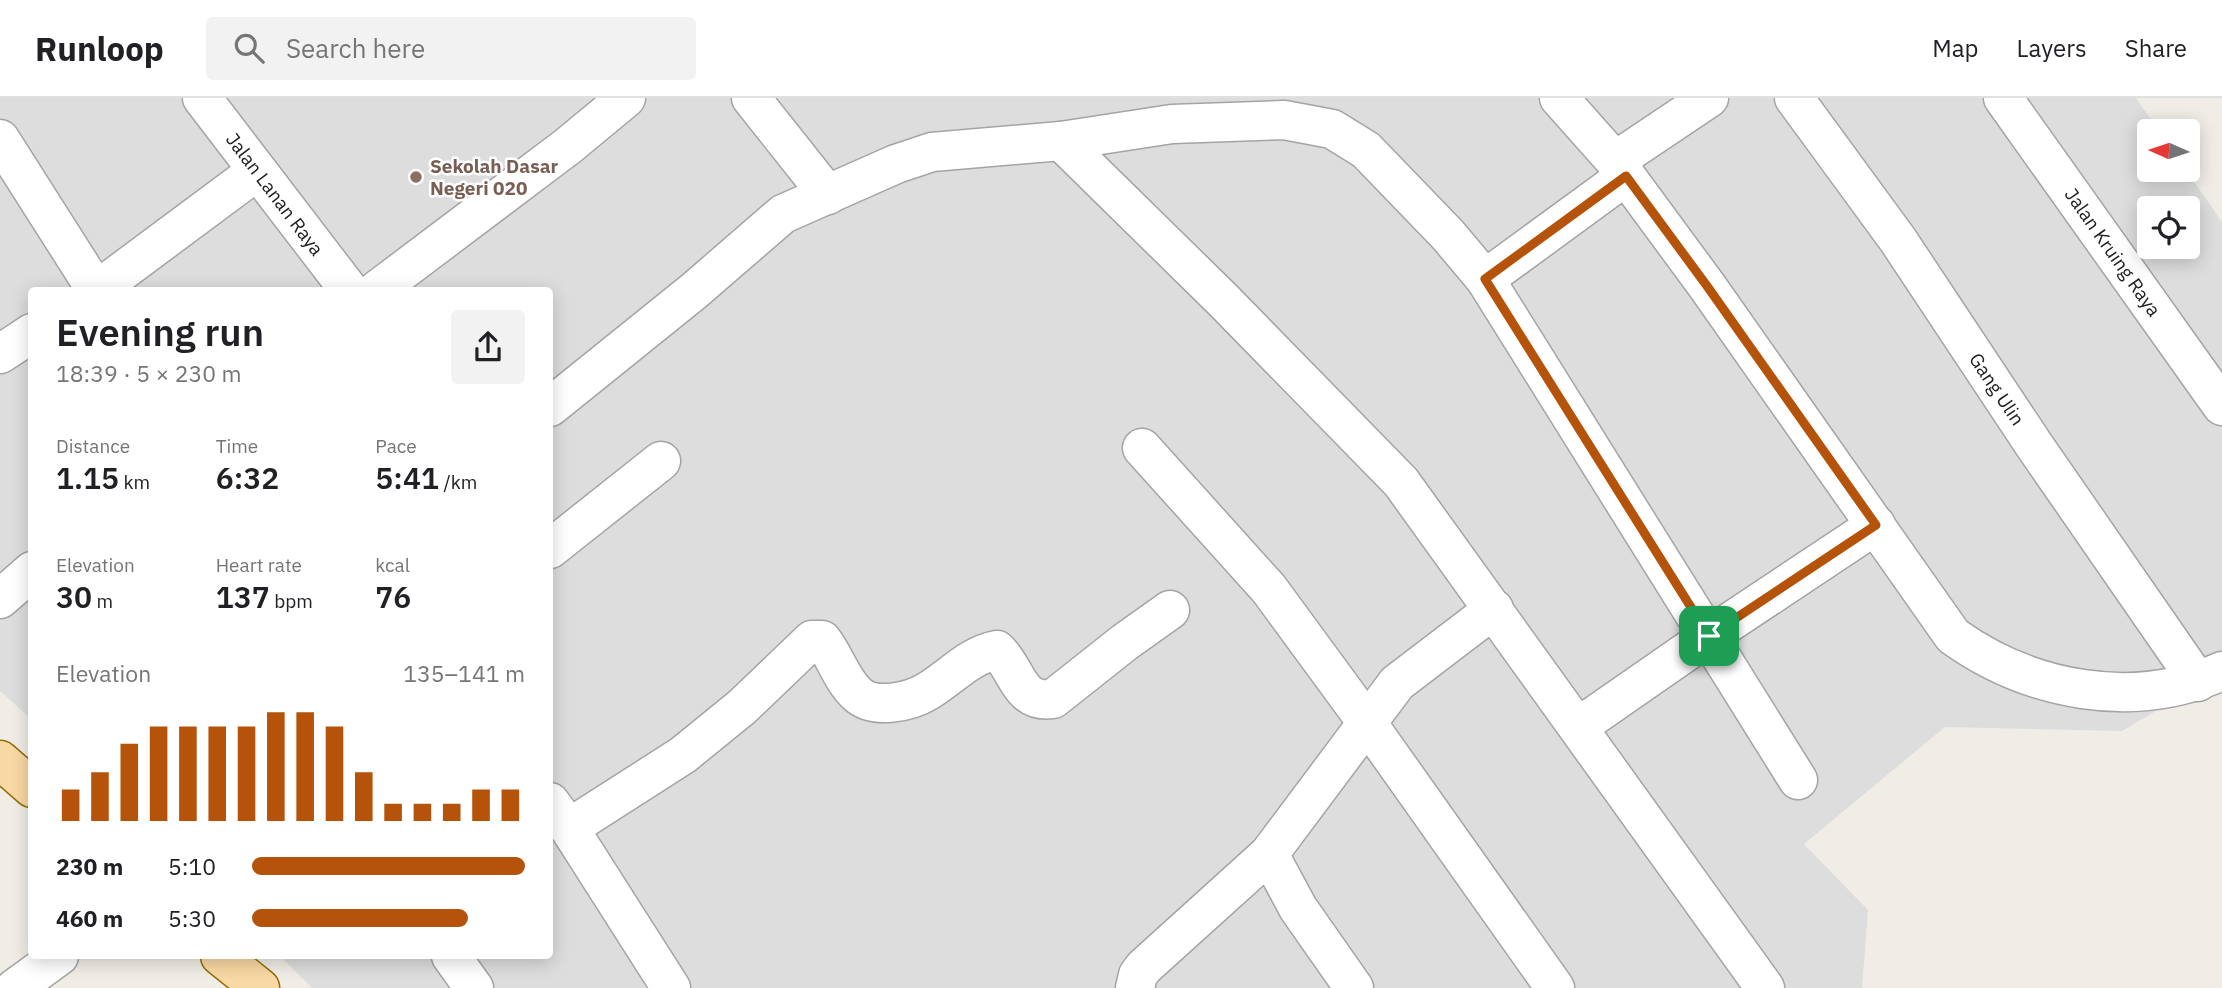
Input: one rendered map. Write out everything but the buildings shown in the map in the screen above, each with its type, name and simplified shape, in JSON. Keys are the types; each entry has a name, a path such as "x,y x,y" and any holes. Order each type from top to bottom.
{"main road":[{"path":"0,760 28,784"},
{"path":"224,959 260,988"}],"street":[{"name":"Jalan Lanan Raya","path":"202,98 347,287"},
{"path":"381,287 568,146 626,98"},
{"path":"751,98 828,195"},
{"path":"1559,98 1620,168 1707,286 1953,636 1973,650 2049,684 2085,691 2131,692 2210,676"},
{"path":"1485,279 1709,98"},
{"name":"Gang Ulin","path":"1794,98 1898,240 2042,456 2210,676"},
{"name":"Jalan Kruing Raya","path":"2003,98 2222,406"},
{"path":"553,405 694,291 783,214 896,164 932,152 1061,141 1172,124 1284,120 1332,129 1366,150 1448,235 1485,279 1798,780"},
{"path":"1061,141 1223,300 1401,482 1765,988"},
{"path":"1,144 94,287"},
{"path":"100,287 257,171"},
{"path":"0,354 28,336"},
{"path":"1142,448 1269,589 1555,988"},
{"path":"553,546 661,461"},
{"path":"1578,727 1876,525"},
{"path":"0,599 28,574"},
{"path":"1135,988 1138,975 1144,967 1269,855 1397,683 1494,609"},
{"path":"671,988 559,815 683,755 742,707 812,640 822,640 855,692 873,702 901,700 926,692 967,662 997,650 1008,660 1027,696 1041,701 1053,699 1170,610"},
{"path":"1269,855 1298,908 1354,988"},
{"path":"15,988 55,959"},
{"path":"454,959 474,988"}],"shaded area":[{"path":"0,98 2136,98 2151,119 2137,119 2137,182 2194,182 2222,222 2222,672 2122,731 1945,727 1804,844 1868,910 1862,988 312,988 283,959 553,959 553,287 28,287 28,716 0,691"}],"place":[{"name":"Sekolah Dasar Negeri 020","path":"416,177"}],"route":[{"path":"1626,176 1876,525 1709,636 1485,279 1626,176"}]}
